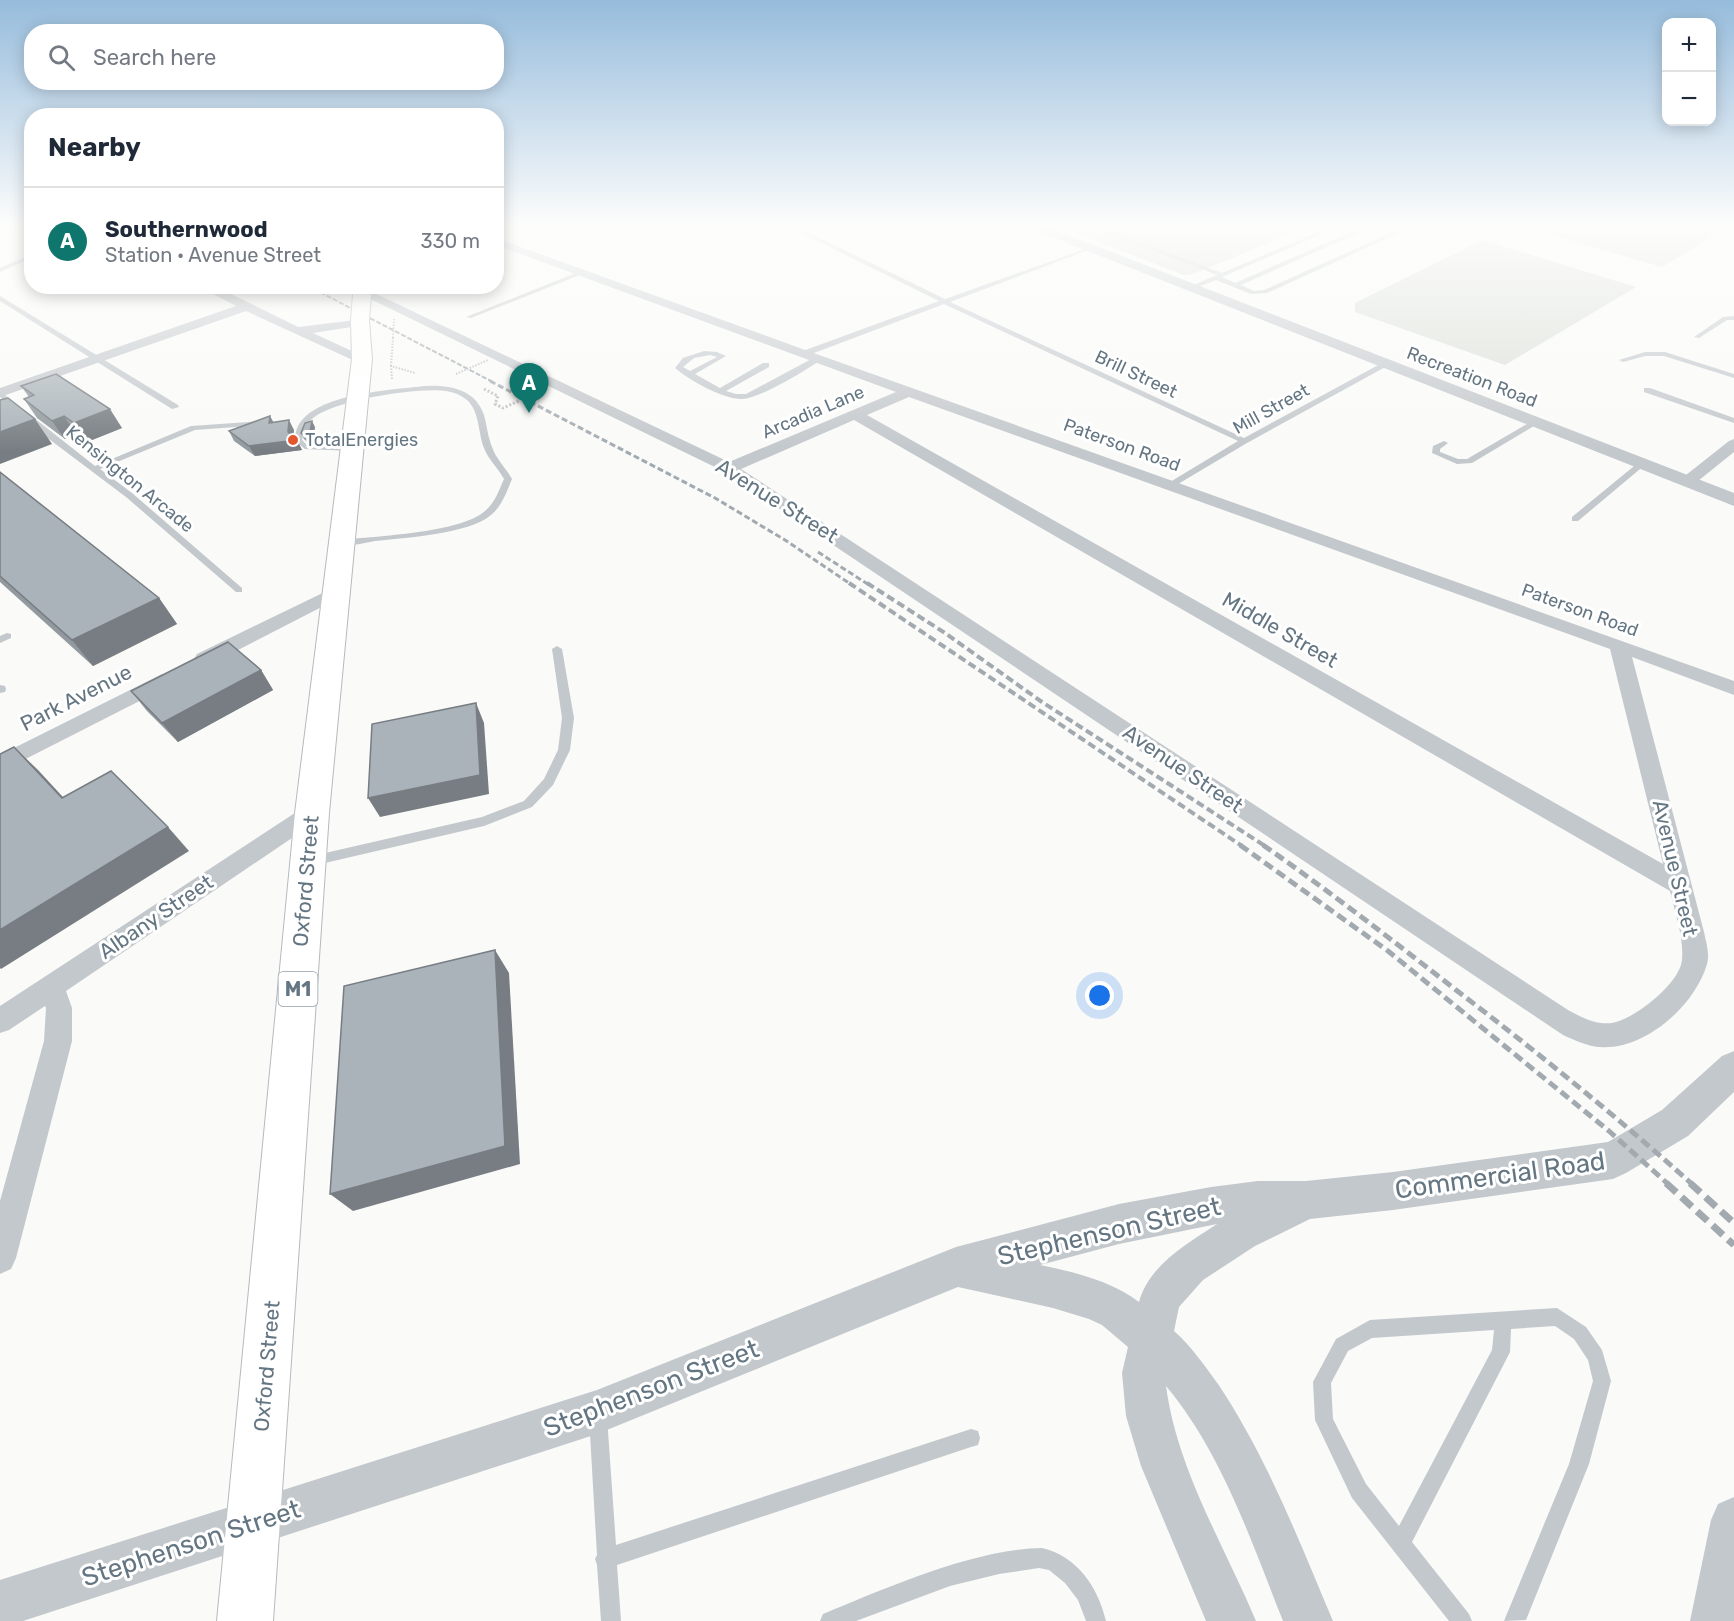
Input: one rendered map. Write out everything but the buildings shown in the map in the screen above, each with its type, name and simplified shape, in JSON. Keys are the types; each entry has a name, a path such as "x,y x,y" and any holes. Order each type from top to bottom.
{"main road":[{"name":"Oxford Street","path":"244,1621 312,813 357,397 369,342 363,301"}],"street":[{"path":"233,301 293,329 369,342"},
{"name":"Avenue Street","path":"382,301 729,468 1559,1019 1581,1030 1598,1035 1617,1035 1638,1027 1682,989 1695,963 1692,932 1619,645"},
{"name":"Paterson Road","path":"660,301 1734,688"},
{"name":"Recreation Road","path":"1223,301 1734,500"},
{"path":"0,393 245,307"},
{"path":"293,329 330,328 369,342"},
{"name":"Arcadia Lane","path":"729,468 911,391"},
{"name":"Middle Street","path":"856,415 1681,886"},
{"path":"1687,482 1734,444"},
{"name":"Park Avenue","path":"0,764 335,593"},
{"name":"Albany Street","path":"0,1021 312,813"},
{"path":"0,1258 58,1041 59,1008 51,987"},
{"name":"Commercial Road","path":"1306,1200 1393,1191 1613,1160 1676,1123 1734,1068"},
{"name":"Stephenson Street","path":"0,1604 597,1413 956,1267 1119,1224 1211,1206 1258,1200 1306,1200"},
{"path":"1231,1621 1164,1466 1148,1416 1143,1373 1161,1297 1189,1266 1241,1232 1306,1200"},
{"path":"956,1267 1052,1288 1108,1305 1150,1336 1187,1375 1218,1420 1308,1621"},
{"path":"1715,1621 1734,1520"}],"lane":[{"path":"4,301 175,408"},
{"path":"469,317 510,301"},
{"name":"Brill Street","path":"942,301 1244,441"},
{"path":"690,374 722,356 714,352 703,353 682,363 679,368 690,374 722,390 741,397 756,394 810,356 949,301"},
{"path":"1697,337 1725,318 1734,318"},
{"path":"1623,360 1645,354 1665,354 1734,376"},
{"name":"Mill Street","path":"1173,484 1244,441 1385,364"},
{"path":"722,390 766,365"},
{"path":"340,543 456,526 482,518 496,504 508,479 489,451 477,406 469,397 447,388 357,397 324,409 305,423 298,434 298,440 305,447 351,449"},
{"path":"1647,390 1734,421"},
{"name":"Kensington Arcade","path":"0,393 44,431 129,495 239,590"},
{"path":"94,469 194,428 261,423"},
{"path":"1444,443 1436,448 1436,453 1457,462 1469,461 1535,423"},
{"path":"1575,519 1642,464"},
{"path":"308,861 484,820 528,804 549,782 564,750 568,718 557,649"},
{"path":"1462,1621 1359,1491 1324,1420 1322,1382 1342,1345 1370,1329 1557,1317 1580,1333 1596,1356 1602,1381 1579,1464 1514,1621"},
{"path":"1401,1543 1501,1352 1503,1320"},
{"path":"597,1413 605,1559 611,1621"},
{"path":"605,1559 971,1438"},
{"path":"830,1621 923,1584 1005,1562 1045,1558 1072,1575 1094,1606 1096,1621"}],"path":[{"path":"369,342 393,338 394,319"},
{"path":"456,374 488,360"},
{"path":"512,404 519,400"}],"shaded area":[{"path":"1360,301 1613,301 1505,365 1355,312 1355,303"}],"railway":[{"path":"336,301 493,382"},
{"path":"490,381 715,498 785,540 852,585"},
{"path":"818,552 869,585"},
{"path":"849,583 1242,846"},
{"path":"867,583 945,633 1042,702 1265,846"},
{"path":"1240,845 1388,951 1609,1131 1668,1184"},
{"path":"1263,845 1360,916 1516,1037 1692,1184"},
{"path":"1666,1183 1734,1245"},
{"path":"1690,1183 1734,1223"}],"place":[{"name":"Southernwood","path":"529,413"},
{"name":"TotalEnergies","path":"293,440"}]}
